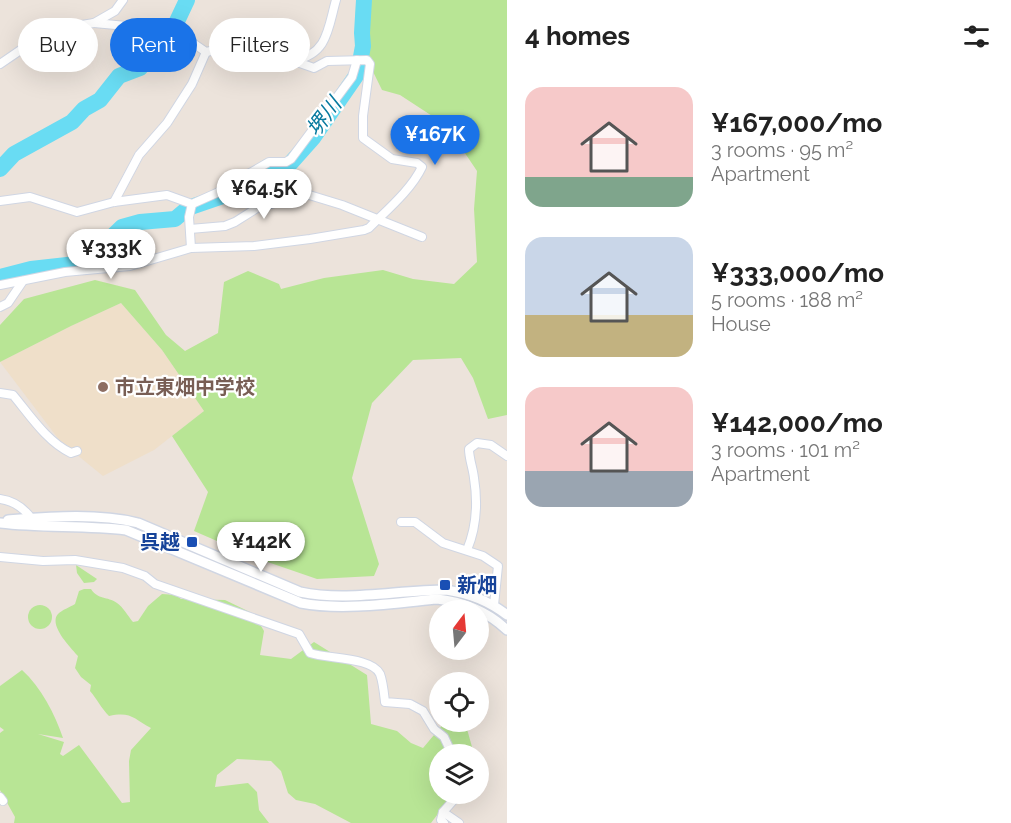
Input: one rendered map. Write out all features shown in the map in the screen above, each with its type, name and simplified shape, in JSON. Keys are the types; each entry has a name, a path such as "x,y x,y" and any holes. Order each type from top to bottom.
{"street":[{"path":"98,21 115,11 123,0"},
{"path":"310,56 320,50 336,0"},
{"path":"98,23 159,29 171,23 181,26 190,40 206,52 209,51"},
{"path":"0,64 18,52"},
{"path":"114,202 139,155 167,123 192,84 206,52"},
{"path":"0,201 30,197 77,212 114,202 167,195 192,204 221,191 235,178 250,173 269,162 286,162 291,159 352,77 357,60"},
{"path":"0,285 66,272 130,266 191,248 254,246 369,228 418,175 422,167 417,163 392,159 363,138 363,116 370,64 367,60 327,61 314,68 310,67"},
{"path":"190,229 225,226 257,208 306,194 378,218 422,237"},
{"path":"191,248 189,217 192,204"},
{"path":"0,307 8,303 23,281"},
{"path":"0,393 13,394 62,449 71,453 77,451"},
{"path":"467,550 474,534 477,518 469,449 477,443 491,445 507,456"},
{"path":"0,499 8,500 24,508 31,518"},
{"path":"0,522 31,518 108,518 138,523 300,592 318,596 446,590 462,592 494,605 507,615"},
{"path":"0,522 37,527 126,530 301,603 336,606 437,599 470,606 489,615 507,630"},
{"path":"401,522 415,522 443,543 483,556 498,566 494,605"},
{"path":"0,557 43,561 75,560 123,568 145,576 155,584 299,634 310,653 321,657 359,661 371,666 380,673 386,702 410,704 423,711 434,729 444,737 447,744"},
{"path":"444,823 441,820 443,812 450,804"},
{"path":"443,812 459,823"}],"shaded area":[{"name":"市立東畑中学校","path":"121,303 162,350 204,411 154,450 103,476 60,441 0,362"}],"green space":[{"path":"363,0 507,0 507,415 488,419 473,378 461,358 413,360 372,403 352,478 379,564 374,576 317,579 256,558 194,531 208,492 172,436 204,411 162,350 121,303 0,362 0,325 24,299 95,280 135,290 166,335 185,351 218,333 224,282 248,271 279,284 281,289 324,278 383,270 413,279 454,284 477,262 474,209 477,171 446,125 400,95 382,90 355,35 356,6"},
{"path":"76,565 97,579 94,582 84,583 77,573"},
{"path":"91,589 97,595 117,603 133,622 138,621 148,606 162,594 176,595 181,599 225,600 254,614 264,631 260,655 291,659 314,642 367,675 371,724 397,731 411,743 423,748 437,732 468,732 471,744 429,744 429,804 445,804 431,823 351,823 315,804 296,800 288,793 281,771 271,761 237,759 217,775 215,787 248,783 257,792 259,810 269,823 14,823 15,817 0,790 0,733 4,730 0,727 0,686 22,670 47,701 63,738 38,734 64,742 60,754 63,756 79,745 122,803 130,802 131,750 151,728 127,715 109,716 90,691 91,685 75,668 78,656 58,630 56,619 58,614 75,604 79,591"},
{"path":"40,605 49,608 52,617 49,626 40,629 31,626 28,617 31,608"}],"waterway":[{"name":"堺川","path":"0,169 14,154 72,122 84,109 100,100 119,76 140,68 171,34 187,0"},
{"name":"堺川","path":"0,277 31,269 85,263 122,227 140,222 175,219 188,208 223,196 235,182 249,179 269,166 289,165 313,138 358,73 363,46 364,0"}],"place":[{"name":"市立東畑中学校","path":"103,387"},
{"name":"呉越","path":"192,542"},
{"name":"新畑","path":"445,585"}]}
